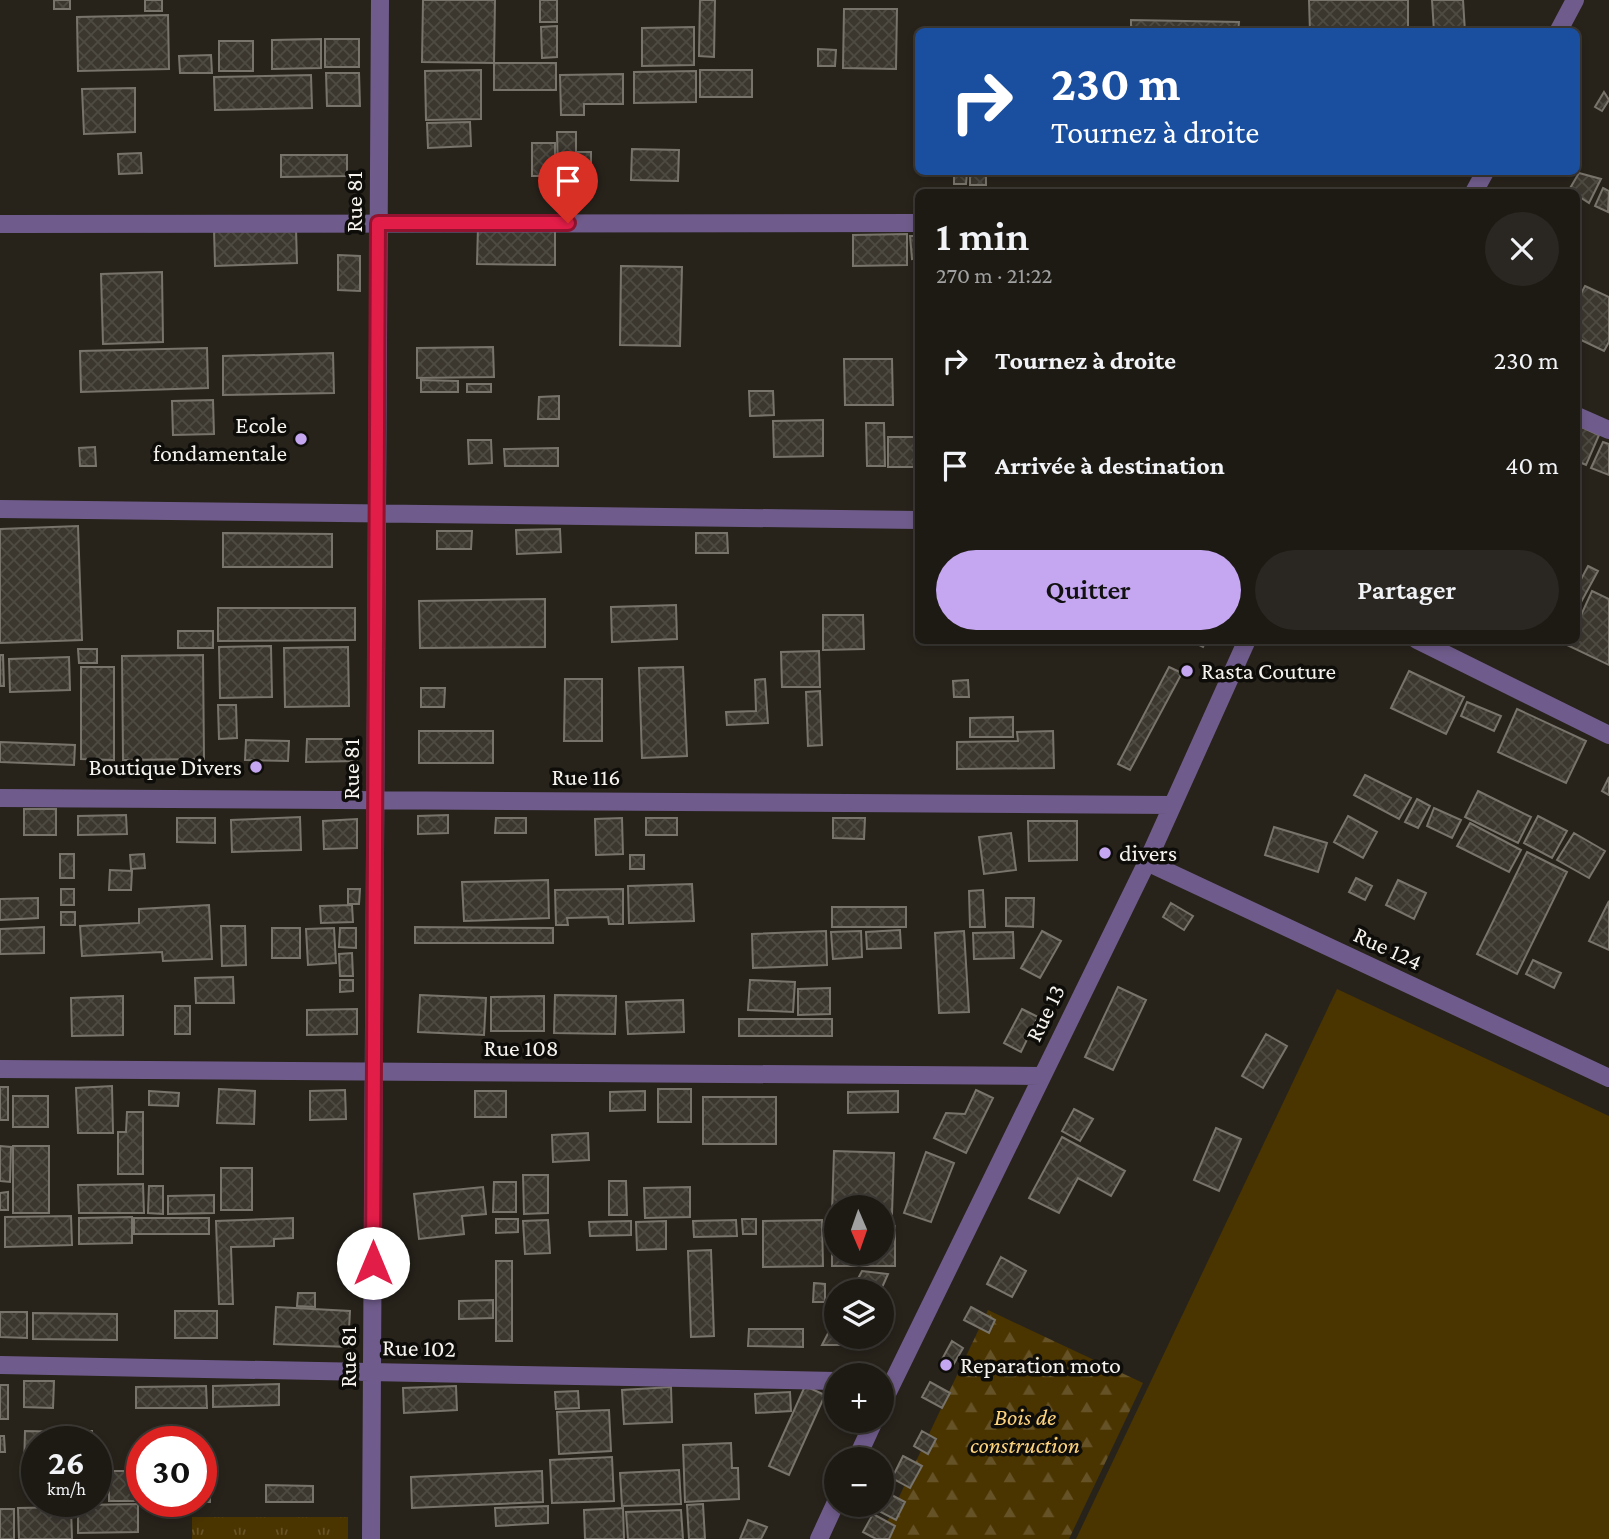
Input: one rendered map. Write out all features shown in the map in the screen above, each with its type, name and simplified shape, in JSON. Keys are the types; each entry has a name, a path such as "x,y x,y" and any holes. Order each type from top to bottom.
{"street":[{"name":"Rue 81","path":"371,1539 380,0"},
{"path":"1560,28 1574,0"},
{"path":"0,224 915,223"},
{"path":"1580,417 1609,430"},
{"path":"0,509 915,520"},
{"name":"Rue 13","path":"894,1368 1147,862 1245,644"},
{"path":"1425,644 1609,735"},
{"name":"Rue 116","path":"0,798 1172,805"},
{"name":"Rue 124","path":"1147,862 1609,1078"},
{"name":"Rue 108","path":"0,1069 1041,1076"},
{"name":"Rue 102","path":"0,1365 824,1381"},
{"path":"819,1539 829,1517"}],"green space":[{"path":"1337,989 1609,1116 1609,1539 1076,1539"},
{"name":"Bois de construction","path":"988,1310 1143,1383 1069,1539 879,1539 889,1517 894,1517 894,1507"},
{"path":"192,1517 348,1517 348,1539 192,1539"}],"building":[{"path":"54,0 70,0 70,9 54,9"},
{"path":"145,0 162,0 162,11 145,11"},
{"path":"423,0 495,0 494,63 422,62"},
{"path":"540,0 557,0 557,22 540,22"},
{"path":"700,0 715,0 714,57 699,56"},
{"path":"1309,0 1408,0 1408,28 1310,28"},
{"path":"1432,0 1463,0 1465,28 1434,28"},
{"path":"844,9 897,9 896,69 843,68"},
{"path":"168,15 169,69 78,71 77,17"},
{"path":"1131,20 1239,22 1238,28 1131,28"},
{"path":"557,26 557,57 542,58 541,27"},
{"path":"694,27 694,65 642,66 642,28"},
{"path":"321,39 321,68 272,69 272,40"},
{"path":"325,39 359,39 359,67 325,67"},
{"path":"219,41 253,41 253,71 219,71"},
{"path":"818,49 836,50 835,66 818,66"},
{"path":"211,55 212,73 180,73 179,56"},
{"path":"494,63 556,63 556,90 494,90"},
{"path":"481,70 481,119 426,120 425,71"},
{"path":"700,70 752,70 752,97 700,97"},
{"path":"696,71 696,102 634,103 634,72"},
{"path":"326,73 359,73 360,106 327,106"},
{"path":"623,74 623,104 584,104 584,115 561,115 560,75"},
{"path":"311,75 312,108 215,110 214,77"},
{"path":"135,88 135,132 84,134 82,89"},
{"path":"1604,92 1609,100 1602,111 1595,107"},
{"path":"470,122 471,146 428,148 427,123"},
{"path":"557,132 576,132 576,152 591,152 591,177 558,177"},
{"path":"532,143 555,143 555,176 532,176"},
{"path":"632,149 679,150 678,181 631,180"},
{"path":"141,153 142,173 119,174 118,154"},
{"path":"281,155 347,155 347,176 281,177"},
{"path":"1580,173 1601,179 1589,203 1580,197 1580,189 1570,189"},
{"path":"954,175 967,175 966,184 954,184"},
{"path":"970,175 986,175 986,185 970,185"},
{"path":"1603,188 1609,191 1608,212 1595,206"},
{"path":"478,227 555,227 555,265 477,264"},
{"path":"296,228 297,263 215,266 214,230"},
{"path":"907,234 907,265 853,266 853,235"},
{"path":"910,236 915,236 915,259 912,259"},
{"path":"338,255 360,256 360,291 338,290"},
{"path":"621,266 682,267 680,346 620,345"},
{"path":"162,272 163,342 103,344 101,274"},
{"path":"1585,286 1609,297 1609,342 1604,351 1580,339 1580,295"},
{"path":"493,347 494,377 417,378 417,348"},
{"path":"207,348 208,388 81,392 80,351"},
{"path":"333,353 334,393 223,395 223,356"},
{"path":"844,359 892,359 893,405 845,405"},
{"path":"421,380 458,381 458,392 421,392"},
{"path":"467,384 491,384 491,392 467,392"},
{"path":"749,391 773,391 774,415 750,416"},
{"path":"559,396 559,419 538,419 539,397"},
{"path":"213,400 214,434 173,435 172,401"},
{"path":"823,420 823,456 774,457 773,421"},
{"path":"866,423 884,423 885,466 867,466"},
{"path":"1580,426 1599,435 1586,465 1580,462"},
{"path":"888,437 915,437 915,467 888,467"},
{"path":"468,440 491,440 492,463 469,464"},
{"path":"1603,442 1609,444 1609,475 1591,468"},
{"path":"95,447 96,466 80,466 79,448"},
{"path":"558,448 558,466 505,466 504,449"},
{"path":"78,526 82,640 0,643 0,529"},
{"path":"560,529 561,552 517,554 516,530"},
{"path":"437,531 472,531 471,549 437,549"},
{"path":"223,533 332,534 332,567 223,567"},
{"path":"696,533 727,533 728,553 696,553"},
{"path":"1588,566 1598,571 1580,604 1580,581"},
{"path":"1592,591 1609,599 1609,665 1567,645 1580,644 1580,617"},
{"path":"545,599 545,647 420,648 419,601"},
{"path":"676,605 677,639 612,642 611,607"},
{"path":"218,608 355,608 355,640 218,641"},
{"path":"823,615 863,615 864,649 823,650"},
{"path":"178,631 213,631 213,648 178,648"},
{"path":"271,646 272,697 220,698 219,647"},
{"path":"348,647 349,706 285,707 284,648"},
{"path":"78,649 97,649 97,663 79,663"},
{"path":"819,651 820,687 782,687 781,652"},
{"path":"0,655 3,655 4,686 0,686"},
{"path":"203,655 204,759 123,760 122,656"},
{"path":"69,657 70,690 10,692 9,659"},
{"path":"81,667 114,667 114,760 81,759"},
{"path":"683,667 687,756 642,758 639,668"},
{"path":"1169,667 1182,673 1130,770 1118,764"},
{"path":"1409,671 1464,697 1446,734 1391,708"},
{"path":"565,679 602,679 602,741 564,741"},
{"path":"765,679 768,723 727,725 726,712 756,711 755,680"},
{"path":"968,680 969,697 954,697 953,681"},
{"path":"421,688 445,688 444,707 421,707"},
{"path":"820,691 822,745 808,746 806,692"},
{"path":"1467,702 1501,716 1494,731 1461,716"},
{"path":"218,705 236,705 237,738 219,739"},
{"path":"1517,709 1586,741 1566,783 1498,752"},
{"path":"1013,717 1013,737 970,737 970,718"},
{"path":"419,731 493,731 493,763 419,763"},
{"path":"1053,731 1054,768 957,769 957,742 1018,741 1017,732"},
{"path":"307,739 358,739 357,761 306,762"},
{"path":"246,740 289,741 288,761 245,760"},
{"path":"0,742 75,745 74,765 0,762"},
{"path":"1365,775 1411,798 1399,819 1354,795"},
{"path":"1609,777 1609,795 1602,791"},
{"path":"1478,791 1531,817 1518,843 1465,817"},
{"path":"1417,799 1430,806 1418,828 1405,822"},
{"path":"1434,808 1461,820 1452,838 1427,826"},
{"path":"24,809 56,809 56,835 24,835"},
{"path":"126,815 127,834 78,835 78,816"},
{"path":"448,815 448,833 418,834 418,816"},
{"path":"1348,816 1377,832 1363,858 1334,842"},
{"path":"1538,816 1567,831 1552,858 1524,843"},
{"path":"300,817 301,850 232,852 231,820"},
{"path":"177,818 215,818 215,843 177,842"},
{"path":"496,818 526,818 526,833 495,833"},
{"path":"622,818 623,854 596,855 595,819"},
{"path":"646,818 677,818 677,835 646,835"},
{"path":"833,818 865,818 864,839 833,838"},
{"path":"357,819 357,848 324,849 323,821"},
{"path":"1028,821 1077,821 1077,860 1029,861"},
{"path":"1470,823 1521,850 1509,872 1457,846"},
{"path":"1274,827 1327,843 1318,872 1265,855"},
{"path":"1011,833 1016,870 984,874 979,837"},
{"path":"1574,833 1605,851 1589,878 1557,860"},
{"path":"1527,852 1567,872 1517,974 1477,954"},
{"path":"60,854 74,854 74,878 60,878"},
{"path":"144,854 145,868 131,869 130,855"},
{"path":"630,855 644,855 644,869 630,869"},
{"path":"110,870 132,871 131,890 109,890"},
{"path":"1356,878 1372,886 1365,900 1349,892"},
{"path":"548,880 549,918 464,921 462,882"},
{"path":"1398,880 1426,893 1414,919 1386,905"},
{"path":"692,884 694,921 629,923 628,886"},
{"path":"61,889 74,889 74,905 61,905"},
{"path":"348,889 360,889 359,904 348,904"},
{"path":"623,889 623,924 609,924 608,917 567,918 568,925 556,925 555,890"},
{"path":"983,890 985,927 970,927 969,891"},
{"path":"38,898 38,918 0,920 0,899"},
{"path":"1006,898 1034,898 1033,927 1006,926"},
{"path":"1609,901 1609,950 1589,941"},
{"path":"1171,903 1193,916 1184,930 1163,917"},
{"path":"209,905 212,959 163,961 162,952 82,956 80,926 139,923 139,909"},
{"path":"352,905 353,922 321,923 320,906"},
{"path":"832,907 906,907 906,927 832,927"},
{"path":"61,912 75,912 75,925 61,925"},
{"path":"221,926 245,926 246,965 222,966"},
{"path":"44,927 44,953 0,954 0,929"},
{"path":"415,927 553,928 553,943 415,943"},
{"path":"272,928 300,928 300,958 272,958"},
{"path":"334,928 336,963 308,965 306,929"},
{"path":"340,928 356,928 356,948 339,947"},
{"path":"900,930 901,948 867,949 866,932"},
{"path":"826,931 827,965 753,968 752,934"},
{"path":"861,931 862,957 833,959 831,932"},
{"path":"964,931 969,1012 939,1013 935,933"},
{"path":"1042,931 1061,941 1040,978 1021,968"},
{"path":"1013,932 1014,958 974,959 973,933"},
{"path":"352,953 353,976 340,976 339,954"},
{"path":"1533,960 1561,973 1554,988 1526,974"},
{"path":"233,977 234,1003 196,1003 195,978"},
{"path":"340,980 353,980 353,991 340,992"},
{"path":"750,980 795,982 793,1012 748,1010"},
{"path":"1118,987 1146,1000 1113,1070 1085,1057"},
{"path":"830,988 830,1014 798,1015 798,989"},
{"path":"420,995 486,998 484,1035 418,1032"},
{"path":"555,995 616,996 615,1034 554,1033"},
{"path":"123,996 123,1035 72,1036 71,998"},
{"path":"544,996 544,1031 491,1031 491,997"},
{"path":"683,1000 684,1032 628,1034 626,1002"},
{"path":"175,1006 190,1006 190,1034 175,1034"},
{"path":"357,1009 357,1034 307,1035 307,1010"},
{"path":"1022,1009 1038,1017 1021,1052 1004,1043"},
{"path":"739,1019 832,1019 832,1036 739,1036"},
{"path":"1266,1034 1287,1046 1263,1088 1242,1076"},
{"path":"112,1086 113,1133 78,1133 76,1088"},
{"path":"0,1087 8,1087 8,1120 0,1120"},
{"path":"219,1089 255,1091 254,1124 217,1123"},
{"path":"658,1089 691,1089 691,1122 658,1122"},
{"path":"345,1090 346,1119 310,1120 310,1091"},
{"path":"976,1090 993,1098 966,1153 934,1138 946,1113 965,1114"},
{"path":"149,1091 179,1093 178,1106 149,1105"},
{"path":"475,1091 506,1091 506,1117 475,1117"},
{"path":"645,1091 645,1110 610,1111 610,1092"},
{"path":"898,1091 898,1112 848,1113 848,1092"},
{"path":"13,1096 48,1096 48,1127 13,1127"},
{"path":"703,1097 776,1097 776,1144 703,1144"},
{"path":"1074,1109 1093,1119 1080,1141 1062,1131"},
{"path":"127,1112 143,1112 143,1174 118,1174 118,1132 126,1132"},
{"path":"1216,1128 1241,1139 1219,1191 1194,1180"},
{"path":"588,1133 589,1160 553,1162 552,1135"},
{"path":"1062,1137 1125,1171 1111,1196 1078,1178 1059,1213 1029,1198"},
{"path":"0,1146 11,1147 10,1182 0,1181"},
{"path":"13,1146 49,1146 49,1213 13,1213"},
{"path":"834,1151 894,1153 893,1195 833,1195"},
{"path":"926,1152 954,1163 931,1222 904,1213"},
{"path":"221,1168 252,1168 252,1210 221,1210"},
{"path":"523,1175 548,1175 548,1213 524,1214"},
{"path":"609,1181 626,1181 627,1215 609,1215"},
{"path":"494,1182 516,1182 516,1212 493,1212"},
{"path":"143,1184 144,1213 79,1213 78,1185"},
{"path":"149,1186 163,1186 163,1214 148,1213"},
{"path":"483,1187 486,1214 462,1216 464,1234 419,1239 414,1194"},
{"path":"690,1187 690,1217 645,1218 644,1188"},
{"path":"8,1192 8,1210 0,1210 0,1193"},
{"path":"214,1195 214,1213 168,1214 168,1196"},
{"path":"71,1216 72,1245 5,1247 5,1217"},
{"path":"132,1217 132,1243 79,1244 79,1218"},
{"path":"134,1218 209,1218 209,1234 134,1234"},
{"path":"293,1218 293,1238 274,1239 274,1246 231,1247 233,1304 219,1304 216,1221"},
{"path":"496,1219 518,1219 518,1232 496,1233"},
{"path":"742,1219 756,1219 756,1234 743,1234"},
{"path":"548,1220 550,1253 525,1254 523,1221"},
{"path":"736,1220 737,1236 694,1237 693,1221"},
{"path":"822,1220 823,1266 763,1267 763,1221"},
{"path":"631,1221 631,1235 590,1236 589,1222"},
{"path":"666,1221 666,1249 637,1250 636,1222"},
{"path":"895,1226 895,1266 832,1266 894,1265"},
{"path":"711,1250 714,1336 691,1337 688,1251"},
{"path":"1001,1257 1026,1271 1012,1297 987,1284"},
{"path":"496,1261 512,1261 512,1341 496,1341"},
{"path":"862,1271 888,1274 886,1279 858,1279"},
{"path":"814,1283 824,1284 824,1302 813,1302"},
{"path":"298,1293 315,1293 315,1307 297,1306"},
{"path":"493,1300 493,1318 459,1319 459,1301"},
{"path":"276,1307 350,1311 348,1347 274,1344"},
{"path":"971,1307 995,1320 989,1333 964,1320"},
{"path":"175,1311 217,1311 217,1338 175,1338"},
{"path":"0,1312 27,1312 27,1338 0,1337"},
{"path":"33,1313 117,1314 117,1340 33,1339"},
{"path":"749,1329 803,1329 803,1347 748,1346"},
{"path":"952,1341 963,1348 952,1367 941,1361"},
{"path":"24,1381 54,1381 53,1408 24,1407"},
{"path":"930,1382 950,1393 942,1408 922,1397"},
{"path":"279,1384 279,1405 213,1407 213,1386"},
{"path":"0,1385 8,1385 8,1419 0,1419"},
{"path":"206,1386 207,1408 136,1408 136,1387"},
{"path":"456,1386 457,1410 404,1413 403,1388"},
{"path":"805,1386 824,1395 789,1475 769,1466"},
{"path":"671,1387 672,1422 624,1424 622,1390"},
{"path":"578,1391 579,1408 556,1409 555,1392"},
{"path":"790,1392 791,1411 756,1413 755,1394"},
{"path":"609,1410 611,1451 559,1454 557,1412"},
{"path":"922,1431 936,1439 928,1454 914,1446"},
{"path":"0,1436 4,1436 5,1452 0,1452"},
{"path":"731,1443 732,1468 738,1468 739,1499 685,1502 683,1445"},
{"path":"903,1456 922,1466 910,1488 894,1479"},
{"path":"612,1457 614,1501 552,1503 550,1460"},
{"path":"679,1470 681,1504 622,1506 620,1473"},
{"path":"112,1471 126,1471 126,1501 112,1501"},
{"path":"542,1471 543,1502 412,1508 411,1477"},
{"path":"266,1485 313,1486 313,1502 266,1502"},
{"path":"894,1496 905,1502 896,1520 890,1517 894,1517"},
{"path":"112,1504 126,1504 126,1517 138,1517 138,1532 78,1533 78,1517 112,1517"},
{"path":"703,1504 705,1539 689,1539 687,1505"},
{"path":"548,1506 548,1523 496,1526 495,1508"},
{"path":"18,1508 21,1508 21,1517 71,1517 72,1539 19,1539"},
{"path":"623,1508 624,1539 585,1539 584,1510"},
{"path":"0,1509 14,1509 14,1539 0,1539"},
{"path":"681,1510 683,1539 628,1539 626,1512"},
{"path":"871,1517 878,1517 895,1526 889,1539 876,1539 863,1532"},
{"path":"748,1520 767,1527 761,1539 740,1539"}],"place":[{"name":"Ecole fondamentale","path":"301,439"},
{"name":"Rasta Couture","path":"1187,671"},
{"name":"Boutique Divers","path":"256,767"},
{"name":"divers","path":"1105,853"},
{"name":"Reparation moto","path":"946,1365"}],"route":[{"path":"373,1263 378,223 568,223"}]}
